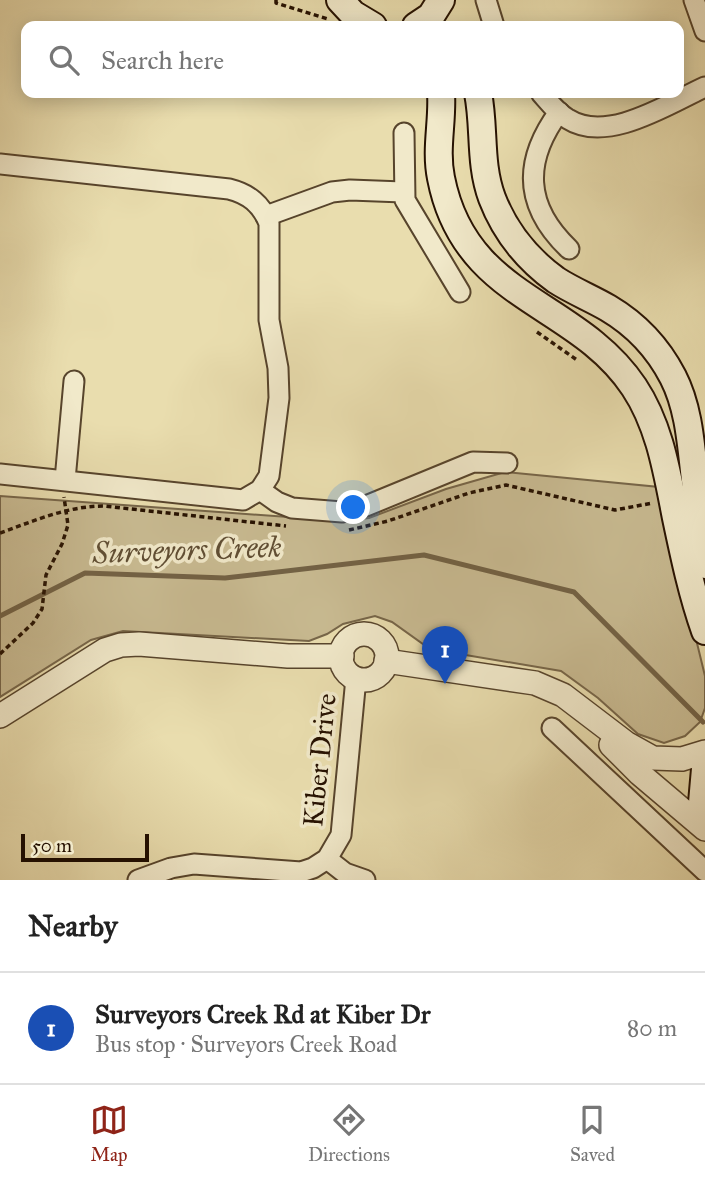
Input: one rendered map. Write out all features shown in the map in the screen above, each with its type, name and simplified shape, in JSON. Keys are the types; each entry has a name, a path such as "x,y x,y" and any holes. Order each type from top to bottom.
{"main road":[{"path":"424,21 443,0"},
{"path":"443,0 450,21"},
{"path":"337,6 363,21"},
{"path":"441,98 439,166 449,208 463,236 479,258 498,277 609,357 634,387 652,419 690,581 705,631"},
{"path":"478,98 485,173 497,210 513,239 528,257 557,281 610,309 640,332 672,375 688,426 705,565"},
{"path":"705,769 702,803 705,813"}],"street":[{"path":"486,0 492,21"},
{"path":"694,0 705,31"},
{"path":"684,96 705,87"},
{"path":"546,98 559,112 583,126 609,128 681,98"},
{"path":"559,112 540,142 534,178 543,216 569,249"},
{"path":"404,133 403,192 409,210 460,292"},
{"path":"0,164 229,189 249,196 266,216 270,232 269,320 280,388 271,470 260,490 249,498 233,500 0,474"},
{"path":"266,216 332,192 403,192"},
{"path":"65,481 74,381"},
{"path":"260,490 277,502 292,508 342,512 366,506 473,462 507,463"},
{"path":"366,635 373,636 384,646 386,661 376,677 356,678 345,670 342,656 343,649 352,638 366,635"},
{"path":"0,716 92,657 121,645 139,644 288,656 342,656"},
{"path":"386,661 522,679 548,688 575,704 626,743 653,758 681,759 705,752"},
{"name":"Kiber Drive","path":"138,880 171,868 194,864 301,872 327,859 341,835 356,678"},
{"path":"575,704 640,774 705,829"},
{"path":"552,728 705,871"},
{"path":"327,859 345,873 365,880"}],"path":[{"path":"276,0 276,3 318,14 337,6"},
{"path":"0,654 33,623 42,609 46,575 62,544 68,525 64,503 65,481"}],"shaded area":[{"path":"505,472 659,487 705,676 705,708 700,722 685,736 664,743 638,734 598,698 561,671 442,651 423,644 392,622 375,616 343,624 309,641 123,631 91,640 0,697 0,496 343,521 369,518 446,489"}],"waterway":[{"name":"Surveyors Creek","path":"0,616 85,573 225,578 424,555 574,592 703,722"}],"place":[{"name":"Surveyors Creek Rd at Kiber Dr","path":"445,684"}]}
